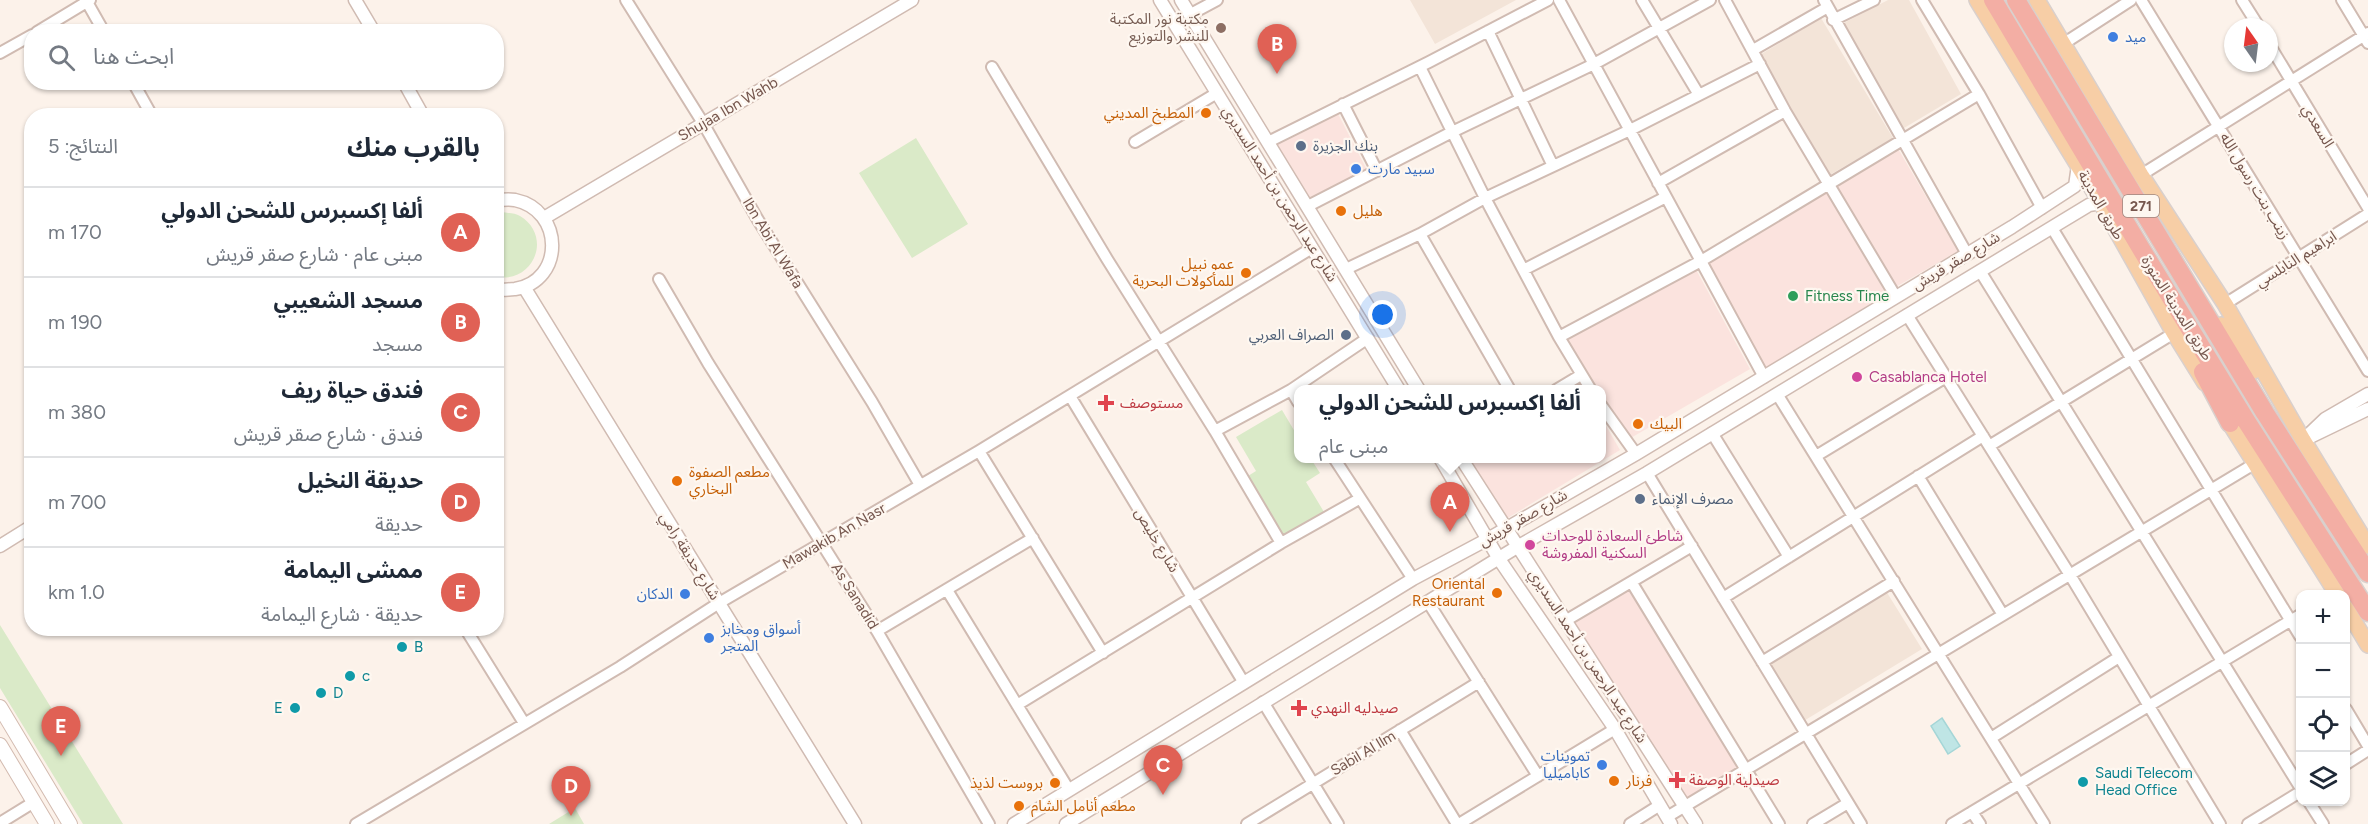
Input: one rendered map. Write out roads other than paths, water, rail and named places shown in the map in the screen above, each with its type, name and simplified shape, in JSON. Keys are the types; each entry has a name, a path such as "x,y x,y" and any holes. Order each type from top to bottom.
{"highway":[{"path":"1985,0 2043,82"},
{"name":"طريق المدينة المنورة","path":"1993,0 2140,247 2238,421 2368,612"},
{"name":"طريق المدينة المنورة","path":"2016,0 2265,413 2368,573"},
{"path":"2022,0 2041,41"}],"main road":[{"name":"طريق المدينة","path":"1977,0 2101,203 2174,333 2238,421 2254,464 2334,590"},
{"path":"2037,0 2141,175 2225,304 2303,440 2368,546"},
{"path":"2175,262 2303,440"},
{"path":"2350,615 2368,645"},
{"path":"0,707 70,824"},
{"path":"0,745 47,824"}],"street":[{"path":"355,0 369,24"},
{"name":"Ibn Abi Al Wafa","path":"626,0 703,123 758,220 872,402 920,485"},
{"name":"Shujaa Ibn Wahb","path":"544,218 912,0"},
{"name":"شارع عبد الرحمن بن أحمد السديري","path":"1160,0 1396,385"},
{"name":"شارع عبد الرحمن بن أحمد السديري","path":"1181,0 1416,385"},
{"path":"1189,15 1217,0"},
{"path":"1268,142 1420,67 1488,31 1530,4 1548,0"},
{"path":"1559,0 1764,377"},
{"path":"1642,0 1699,95"},
{"path":"1308,206 1452,132 1594,64 1710,0"},
{"path":"1725,0 1785,111 1896,297"},
{"path":"1833,20 1874,0"},
{"path":"1922,0 1979,94 2042,208"},
{"path":"2063,44 2131,0"},
{"name":"زينب بنت رسول الله","path":"2141,0 2368,371"},
{"path":"2242,0 2253,18"},
{"path":"2141,175 2291,81 2367,37 2342,0"},
{"path":"50,24 88,1 100,24"},
{"path":"1753,50 1826,4 1967,254"},
{"path":"1488,31 1552,166"},
{"path":"0,53 24,39"},
{"name":"السعدي","path":"2278,59 2368,208"},
{"path":"1346,269 1420,234 1485,198 1630,130 1760,64"},
{"path":"992,67 1281,543"},
{"path":"1420,67 1485,198 1525,269 1559,337 1588,385"},
{"path":"137,90 148,108"},
{"path":"408,90 419,108"},
{"path":"1135,141 1217,93"},
{"path":"1559,337 1701,261 1979,94"},
{"path":"1343,104 1377,171"},
{"path":"1659,183 1785,111"},
{"name":"شارع صقر قريش","path":"1014,824 1413,579 1636,454 2012,227 2075,186 2078,165"},
{"path":"1525,269 1666,197"},
{"path":"504,200 514,200 531,206 544,218 552,237 551,259 540,278 524,287 504,289"},
{"name":"شارع صقر قريش","path":"1066,824 1517,547 1647,473 2089,205 2101,203"},
{"name":"ابراهيم النابلسي","path":"2225,304 2368,214"},
{"path":"2012,227 2022,245"},
{"path":"1952,824 2296,617 2211,490 2052,228"},
{"path":"1420,234 1507,385"},
{"name":"Mawakib An Nasr","path":"356,824 620,667 719,603 979,451 1312,248"},
{"path":"1980,271 2296,779"},
{"name":"As Sanadid","path":"659,279 708,363 877,631 989,824"},
{"name":"شارع حديقة رامي","path":"524,287 855,824"},
{"path":"1907,315 2070,575 2220,824"},
{"path":"1989,446 2174,333"},
{"path":"1298,385 1368,338"},
{"path":"1564,385 1581,375"},
{"path":"1816,456 1946,377"},
{"path":"1215,431 1294,388"},
{"path":"1291,390 1294,394"},
{"path":"1777,394 2044,824"},
{"path":"2303,440 2325,419 2368,394"},
{"name":"شارع خليص","path":"1070,396 1244,683"},
{"path":"1730,397 1742,415"},
{"path":"2303,440 2368,409"},
{"path":"1606,411 1636,454"},
{"path":"1712,433 1789,557"},
{"path":"1723,598 1983,436"},
{"path":"979,451 1103,653"},
{"path":"1336,463 1413,579"},
{"name":"شارع عبد الرحمن بن أحمد السديري","path":"1442,463 1499,559 1615,729 1669,821"},
{"name":"شارع عبد الرحمن بن أحمد السديري","path":"1464,463 1696,824"},
{"path":"1669,821 1685,806 2254,464"},
{"path":"1647,473 1861,824"},
{"path":"1918,476 2004,615"},
{"path":"1017,705 1281,543 1359,499"},
{"path":"0,546 24,531"},
{"path":"877,631 1033,538"},
{"path":"1564,621 1692,546"},
{"path":"1762,662 1893,581"},
{"path":"1632,583 1779,824"},
{"path":"947,590 1069,790"},
{"path":"1428,602 1538,776"},
{"path":"470,636 524,723"},
{"path":"1991,738 2119,657"},
{"name":"Sabil Al llm","path":"1247,824 1479,682"},
{"path":"1263,702 1338,824"},
{"path":"2350,716 2368,748 2350,761"},
{"path":"1400,730 1458,824 1615,729"},
{"path":"2248,824 2296,795"},
{"path":"0,823 34,802"},
{"path":"1812,824 1848,803"},
{"path":"1629,824 1660,806"},
{"path":"2313,806 2323,824"},
{"path":"1972,812 1980,824"}],"water":[{"path":"1942,718 1960,746 1948,754 1931,726"}],"place":[{"name":"مكتبة نور المكتبة للنشر والتوزيع","path":"1221,28"},
{"name":"ميد","path":"2113,37"},
{"name":"مسجد الشعيبي","path":"1277,74"},
{"name":"المطبخ المديني","path":"1206,113"},
{"name":"بنك الجزيرة","path":"1301,146"},
{"name":"سبيد مارت","path":"1356,169"},
{"name":"هليل","path":"1341,211"},
{"name":"عمو نبيل للمأكولات البحرية","path":"1246,273"},
{"name":"Fitness Time","path":"1793,296"},
{"name":"الصراف العربي","path":"1346,335"},
{"name":"Casablanca Hotel","path":"1857,377"},
{"name":"مستوصف","path":"1106,403"},
{"name":"البيك","path":"1638,424"},
{"name":"مطعم الصفوة البخاري","path":"677,481"},
{"name":"مصرف الإنماء","path":"1640,499"},
{"name":"ألفا إكسبرس للشحن الدولي","path":"1450,532"},
{"name":"شاطئ السعادة للوحدات السكنية المفروشة","path":"1530,545"},
{"name":"Oriental Restaurant","path":"1497,593"},
{"name":"الدكان","path":"685,594"},
{"name":"أسواق ومخابز المتجر","path":"709,638"},
{"name":"B","path":"402,647"},
{"name":"c","path":"350,676"},
{"name":"D","path":"321,693"},
{"name":"E","path":"295,708"},
{"name":"صيدليه النهدي","path":"1299,708"},
{"name":"ممشى اليمامة","path":"61,756"},
{"name":"تموينات كاباميليا","path":"1602,765"},
{"name":"صيدلية الوصفة","path":"1677,780"},
{"name":"فرنار","path":"1614,781"},
{"name":"Saudi Telecom Head Office","path":"2083,782"},
{"name":"بروست لذيذ","path":"1055,783"},
{"name":"فندق حياة ريف","path":"1163,795"},
{"name":"مطعم أنامل الشام","path":"1019,806"},
{"name":"حديقة النخيل","path":"571,816"}]}
